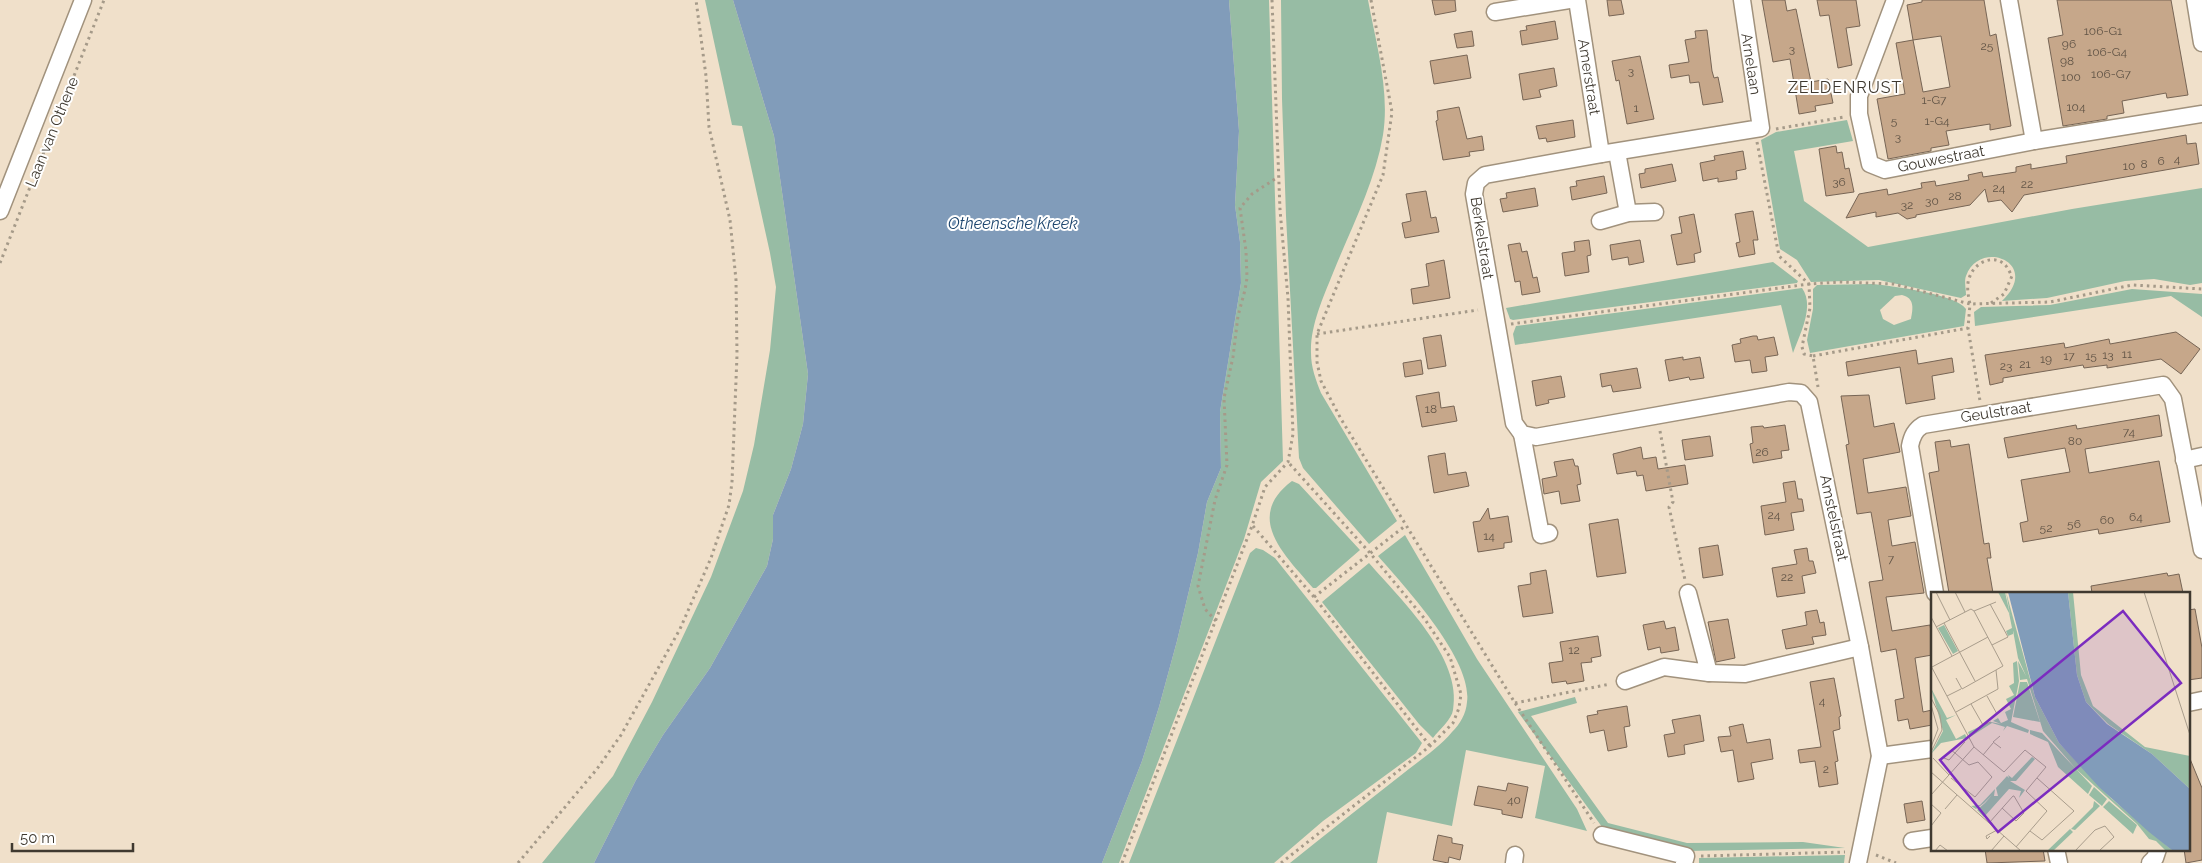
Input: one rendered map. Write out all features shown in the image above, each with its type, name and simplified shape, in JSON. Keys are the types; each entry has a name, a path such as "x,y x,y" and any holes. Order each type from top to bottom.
{"street":[{"name":"Laan van Othene","path":"0,211 83,0"},
{"path":"1495,12 1569,0"},
{"name":"Amerstraat","path":"1577,0 1609,153"},
{"name":"Arnelaan","path":"1742,0 1758,129"},
{"name":"Gouwestraat","path":"1895,0 1859,96 1859,114 1870,164 1885,170 2034,141 2202,114"},
{"path":"2010,0 2034,141"},
{"path":"2195,0 2200,21 2202,43"},
{"name":"Berkelstraat","path":"1549,533 1541,535 1522,434 1514,423 1474,194 1476,182 1485,175 1758,129"},
{"path":"1609,153 1628,214"},
{"path":"1600,221 1628,214 1655,212"},
{"name":"Geulstraat","path":"1935,592 1910,446 1911,439 1918,428 1924,424 2163,385 2173,399 2202,550"},
{"path":"1522,434 1536,437 1656,414 1789,392 1801,393"},
{"name":"Amstelstraat","path":"1801,393 1806,397 1811,408 1860,647 1880,756"},
{"path":"2184,460 2202,456"},
{"path":"1688,593 1709,673"},
{"path":"1625,681 1664,668 1709,673 1745,674 1860,647"},
{"path":"1859,857 1880,756 1931,749"},
{"path":"1602,835 1685,859"},
{"path":"1912,841 1931,838"},
{"path":"2056,850 2059,863"},
{"path":"2150,863 2155,858 2158,850"}],"path":[{"name":"Laan van Othene","path":"0,263 104,0"},
{"path":"518,863 597,769 621,735 680,629 711,558 729,504 732,482 737,356 736,280 730,220 709,128 706,76 696,0"},
{"path":"1122,863 1216,621 1265,487 1288,462 1293,434 1288,298 1279,176 1272,0"},
{"path":"1371,0 1392,112 1383,175 1317,334 1317,362 1321,381 1341,420 1405,526 1515,703 1602,835"},
{"path":"1859,114 1773,130 1758,129 1779,256 1809,284 1810,308 1802,347 1804,354 1813,356 1968,328"},
{"path":"1216,621 1205,609 1198,586 1215,500 1227,464 1224,398 1233,357 1238,316 1246,290 1247,278 1246,251 1240,208 1252,194 1279,176"},
{"path":"1982,414 1968,328 1970,304 1969,276 1976,266 1984,261 1998,260 2007,266 2012,276 2004,294 1991,303"},
{"path":"1497,326 1809,284 1858,282 1894,284 1970,304 2050,302 2132,285 2202,289"},
{"path":"1317,334 1494,308"},
{"path":"1801,393 1818,390 1813,356"},
{"path":"1656,414 1673,502 1669,507 1688,593"},
{"path":"1281,863 1430,746 1453,723 1459,708 1461,694 1450,657 1424,618 1370,553 1288,462"},
{"path":"1252,526 1314,598 1430,746"},
{"path":"1314,598 1405,526"},
{"path":"1515,703 1625,681"},
{"path":"1685,859 1883,856 1896,863"}],"green space":[{"path":"705,0 733,0 774,136 808,374 803,424 791,469 773,515 773,539 767,566 710,668 663,735 636,780 594,863 542,863 613,776 652,702 711,577 743,491 754,445 770,350 776,287 742,126 732,125"},
{"path":"1229,0 1269,0 1283,461 1261,482 1244,539 1119,863 1102,863 1142,761 1159,707 1198,553 1207,502 1221,468 1220,412 1241,283 1240,242 1235,205 1239,131"},
{"path":"1281,0 1368,0 1381,67 1385,118 1379,153 1362,205 1321,302 1311,343 1314,374 1321,393 1397,521 1369,544 1303,468 1299,458 1286,216"},
{"path":"1847,120 1853,141 1794,151 1804,201 1868,247 2072,209 2202,188 2202,283 2190,285 2154,279 2125,281 2047,298 2002,301 2013,287 2015,276 2012,266 2004,260 1994,257 1983,259 1973,265 1965,278 1966,295 1961,298 1879,280 1811,282 1797,260 1780,249 1761,140 1776,132"},
{"path":"1773,262 1798,281 1797,283 1513,320 1510,319 1506,308"},
{"path":"1873,284 1937,295 1950,299 1966,309 1964,326 1810,353 1807,340 1813,309 1813,289 1817,285","holes":["1895,296 1906,296 1912,304 1911,319 1894,325 1883,319 1880,310"]},
{"path":"1802,288 1806,295 1807,311 1793,353 1781,305 1515,345 1513,334 1516,326"},
{"path":"2132,289 2202,294 2202,317 2171,296 1975,326 1974,312 1981,307 2050,305"},
{"path":"1292,481 1299,484 1360,550 1316,588 1313,588 1291,563 1274,536 1270,523 1271,509 1278,495"},
{"path":"1405,535 1477,659 1577,809 1587,831 1535,818 1545,766 1466,750 1452,826 1387,812 1377,863 1290,863 1440,744 1458,726 1465,711 1467,702 1466,685 1449,646 1420,605 1378,556"},
{"path":"1256,548 1275,558 1422,743 1416,753 1323,821 1274,863 1129,863 1250,553"},
{"path":"1369,563 1427,631 1449,670 1454,690 1453,710 1448,721 1433,738 1419,724 1322,602"},
{"path":"1575,697 1577,703 1531,716 1608,823 1687,843 1803,842 1845,848 1686,851 1605,831 1518,712"},
{"path":"1845,855 1844,863 1699,863 1699,858"}],"water":[{"name":"Otheensche Kreek","path":"733,0 1229,0 1239,131 1235,205 1240,242 1241,283 1220,412 1221,468 1207,502 1198,553 1159,707 1142,761 1102,863 594,863 636,780 663,735 710,668 767,566 773,539 773,515 791,469 803,424 808,374 774,136"}],"building":[{"path":"1432,0 1455,0 1456,11 1435,15"},
{"path":"1607,0 1621,0 1624,14 1609,16"},
{"path":"1762,0 1785,0 1787,11 1796,9 1811,82 1828,79 1833,103 1815,106 1816,111 1799,114 1790,59 1773,62"},
{"path":"1817,0 1856,0 1860,26 1846,28 1852,65 1838,68 1829,15 1820,16"},
{"path":"1922,0 1984,0 1990,36 1996,34 2011,126 1990,130 1990,124 1946,131 1949,145 1931,148 1931,151 1888,159 1877,99 1905,94 1896,43 1913,40 1907,5 1922,2","holes":["1941,36 1950,87 1923,92 1913,40"]},
{"path":"2057,0 2171,0 2188,95 2167,98 2166,93 2122,101 2124,113 2107,116 2107,119 2063,126 2048,38 2063,35"},
{"path":"1555,21 1558,39 1522,45 1520,31 1527,30 1526,26"},
{"path":"1707,30 1712,71 1714,78 1718,77 1723,102 1703,105 1699,82 1690,83 1689,75 1671,78 1669,65 1689,62 1685,40 1696,38 1695,31"},
{"path":"1472,31 1474,46 1457,48 1454,34"},
{"path":"1467,55 1471,78 1434,84 1430,61"},
{"path":"1640,56 1654,119 1627,124 1619,80 1616,81 1612,61"},
{"path":"1554,68 1557,86 1539,90 1541,97 1523,100 1519,74"},
{"path":"1459,107 1467,139 1482,136 1484,150 1469,152 1470,156 1443,160 1436,121 1438,120 1437,111"},
{"path":"1573,120 1575,137 1547,142 1546,138 1539,139 1536,126"},
{"path":"2186,135 2187,144 2196,143 2199,164 2024,195 2012,212 2001,200 1988,202 1985,189 1970,205 1916,215 1916,217 1907,219 1898,213 1876,217 1876,212 1846,218 1859,194 1887,189 1888,195 1922,188 1921,183 1935,181 1936,186 1969,180 1968,175 1982,172 1983,177 2016,172 2016,167 2031,164 2031,169 2067,163 2066,156"},
{"path":"1836,146 1837,153 1842,152 1845,169 1849,168 1854,192 1826,196 1819,149"},
{"path":"1743,151 1746,169 1736,171 1737,179 1718,182 1718,178 1703,181 1700,163 1715,160 1714,156"},
{"path":"1672,164 1676,181 1641,188 1639,174 1645,173 1645,169"},
{"path":"1604,176 1607,193 1572,200 1570,187 1577,186 1576,181"},
{"path":"1535,188 1538,206 1503,212 1500,199 1507,198 1506,193"},
{"path":"1426,191 1431,218 1436,217 1439,232 1405,238 1402,223 1411,221 1406,194"},
{"path":"1753,211 1758,240 1753,240 1755,254 1739,257 1736,243 1740,242 1735,214"},
{"path":"1694,214 1701,252 1694,254 1695,262 1677,265 1671,235 1682,233 1679,217"},
{"path":"1589,240 1591,255 1587,256 1589,272 1565,276 1562,253 1575,251 1574,242"},
{"path":"1640,240 1644,262 1629,265 1628,257 1612,260 1610,245"},
{"path":"1520,243 1522,252 1527,251 1533,278 1537,277 1540,292 1522,295 1520,281 1515,282 1508,245"},
{"path":"1444,260 1450,298 1413,304 1411,289 1429,286 1426,264"},
{"path":"2176,332 2200,349 2181,374 2161,359 2107,368 2107,365 2084,368 2083,365 2003,378 2003,382 1990,385 1985,355 2064,343 2065,348 2109,339 2110,344"},
{"path":"1441,335 1446,366 1428,369 1423,338"},
{"path":"1757,336 1758,340 1774,337 1778,355 1765,357 1767,371 1752,373 1750,360 1735,362 1732,345 1741,343 1740,339"},
{"path":"1916,350 1918,364 1952,358 1954,372 1932,376 1935,399 1906,404 1900,367 1848,376 1846,362"},
{"path":"1683,357 1683,360 1700,357 1704,378 1690,380 1689,377 1669,381 1665,360"},
{"path":"1421,360 1423,374 1405,377 1403,363"},
{"path":"1637,368 1641,388 1613,392 1611,385 1602,387 1600,374"},
{"path":"1561,376 1565,397 1548,400 1549,403 1536,406 1532,381"},
{"path":"1439,392 1441,408 1454,406 1457,421 1422,427 1416,396"},
{"path":"1869,395 1874,427 1894,423 1900,452 1863,459 1868,493 1906,487 1911,516 1888,520 1892,546 1915,542 1924,593 1886,597 1892,631 1930,625 1931,655 1915,658 1923,712 1931,710 1931,725 1910,729 1908,719 1898,721 1895,700 1904,698 1896,649 1881,652 1869,582 1883,580 1871,512 1857,514 1846,445 1849,444 1841,396"},
{"path":"2159,415 2162,436 2085,449 2089,473 2159,461 2170,522 2099,534 2098,529 2023,542 2020,523 2028,521 2021,480 2070,472 2065,448 2008,458 2004,438 2076,425 2077,429"},
{"path":"1785,425 1789,450 1781,451 1782,458 1753,463 1750,444 1753,443 1751,427 1763,426 1764,428"},
{"path":"1710,436 1713,456 1685,460 1682,440"},
{"path":"1950,440 1951,447 1969,444 1984,544 1989,543 1991,558 1987,558 1993,592 1949,592 1929,473 1939,471 1935,442"},
{"path":"1641,447 1643,459 1656,457 1658,469 1685,465 1688,484 1646,491 1643,475 1637,476 1636,471 1617,474 1613,454"},
{"path":"1445,453 1448,475 1466,472 1469,486 1434,493 1428,456"},
{"path":"1573,459 1575,466 1578,466 1581,484 1577,485 1580,501 1561,504 1559,491 1544,494 1542,479 1557,476 1554,462"},
{"path":"1795,481 1798,499 1802,499 1804,511 1791,513 1794,530 1765,535 1761,506 1786,502 1783,483"},
{"path":"1488,508 1490,519 1508,516 1512,542 1504,543 1504,548 1478,552 1473,522 1480,521"},
{"path":"1618,519 1626,573 1597,577 1589,524"},
{"path":"1718,545 1723,575 1703,578 1699,548"},
{"path":"1807,548 1809,561 1813,561 1816,573 1802,576 1805,593 1777,597 1772,568 1797,564 1794,550"},
{"path":"1546,570 1553,613 1523,617 1518,586 1531,584 1530,573"},
{"path":"2167,573 2168,576 2179,574 2183,592 2092,592 2091,586"},
{"path":"2195,609 2202,648 2202,678 2190,680 2190,610"},
{"path":"1817,610 1820,623 1824,622 1826,635 1812,637 1814,644 1786,649 1782,630 1807,625 1805,612"},
{"path":"1728,619 1735,658 1716,662 1708,622"},
{"path":"1664,621 1666,629 1675,627 1679,650 1661,653 1660,647 1648,650 1643,625"},
{"path":"1598,636 1601,656 1591,658 1592,662 1581,663 1584,681 1567,684 1566,681 1552,683 1549,663 1563,661 1560,642"},
{"path":"1834,678 1841,716 1839,717 1840,729 1833,731 1838,761 1835,762 1838,784 1819,787 1815,761 1800,763 1798,750 1821,747 1810,682"},
{"path":"1627,706 1630,726 1624,727 1627,747 1608,751 1604,730 1590,733 1587,716 1598,714 1597,711"},
{"path":"1700,715 1704,741 1684,745 1685,754 1668,757 1664,735 1675,733 1672,720"},
{"path":"1743,724 1747,743 1770,739 1773,759 1751,763 1754,779 1738,782 1733,750 1721,752 1718,737 1731,736 1729,727"},
{"path":"2190,759 2202,788 2202,860 2186,863 2184,850 2190,850"},
{"path":"1508,783 1528,787 1522,818 1502,814 1502,810 1474,805 1478,786 1506,791"},
{"path":"1922,801 1925,820 1907,823 1904,804"},
{"path":"1438,835 1452,838 1452,843 1463,845 1460,860 1449,857 1448,863 1433,860"},
{"path":"1985,850 2043,850 2045,861 1987,863"}],"district":[{"name":"ZELDENRUST","path":"1845,87"}]}
